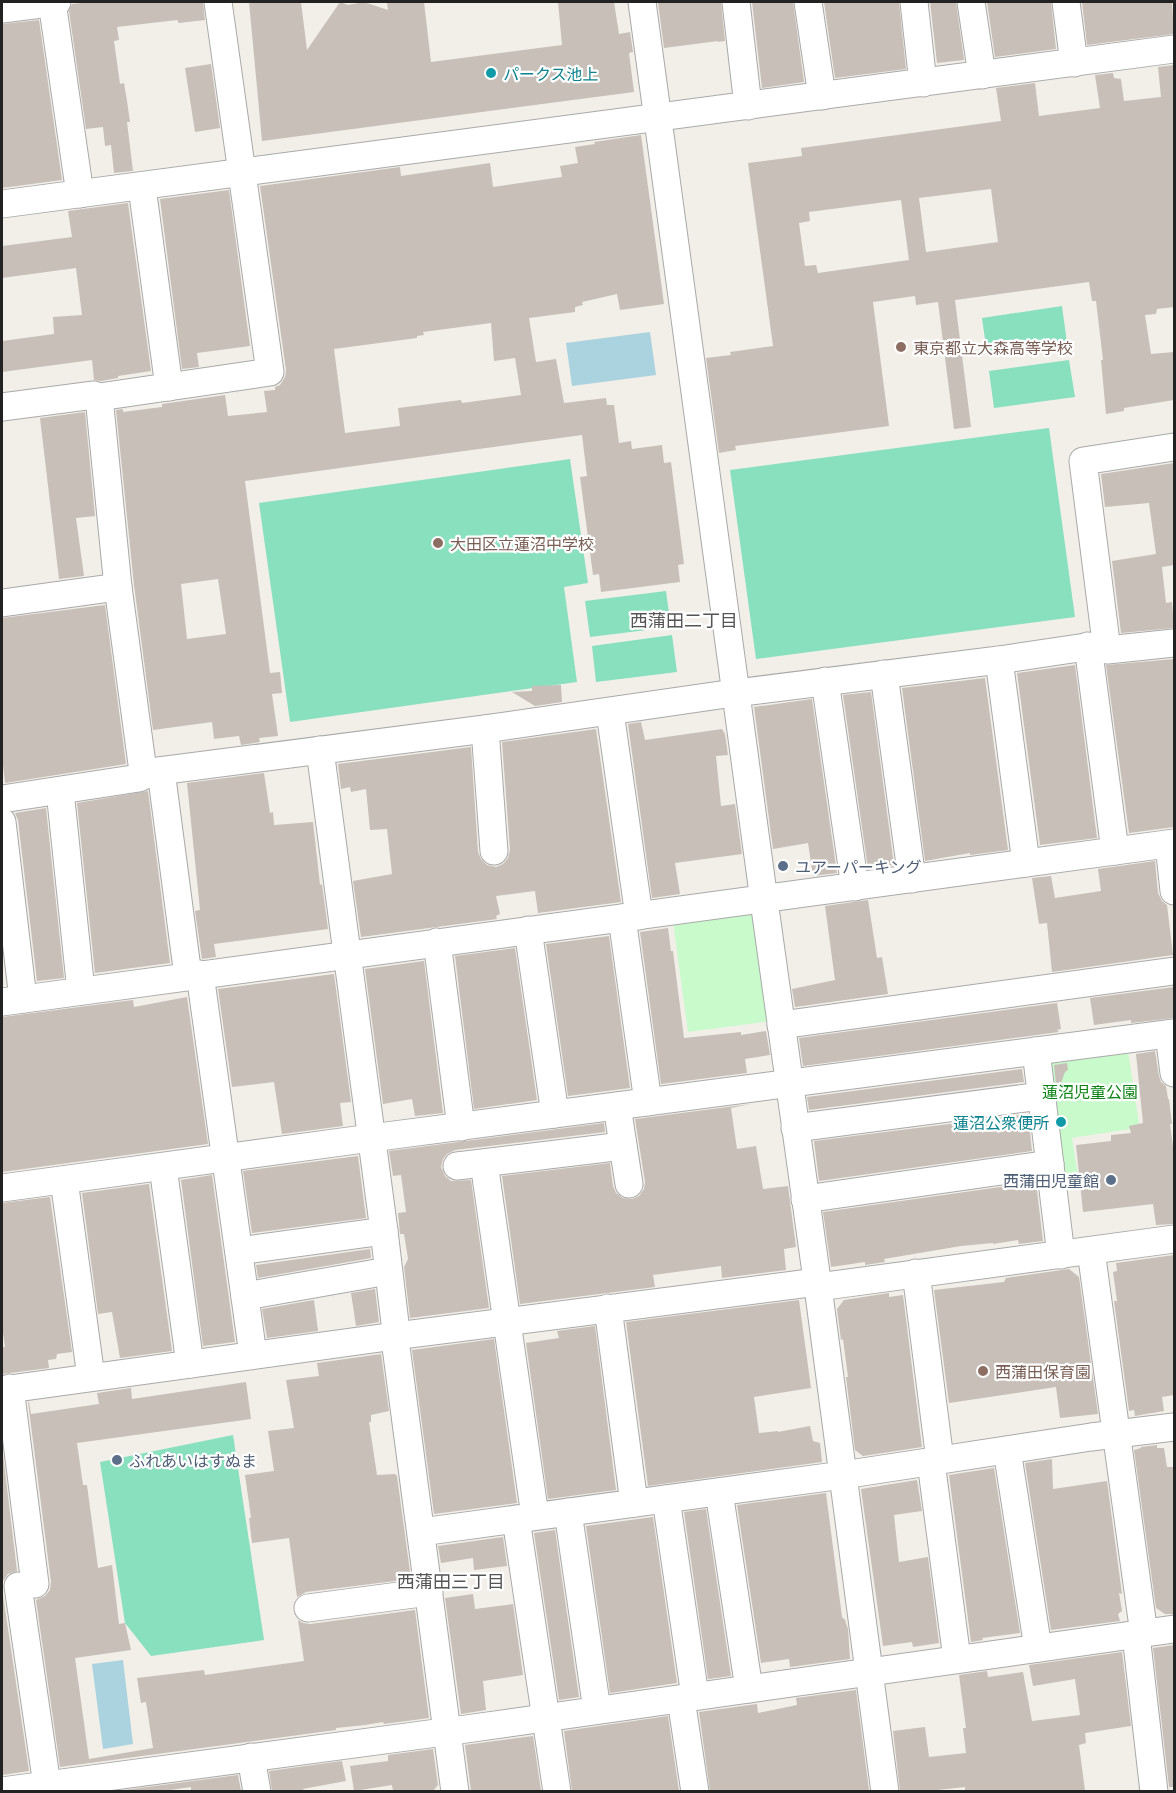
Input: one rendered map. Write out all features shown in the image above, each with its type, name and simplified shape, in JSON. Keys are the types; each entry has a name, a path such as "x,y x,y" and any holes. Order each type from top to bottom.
{"street":[{"path":"2,9 49,2 80,194"},
{"path":"2,407 94,395 99,397 270,372 218,2"},
{"path":"642,2 885,1791"},
{"path":"736,2 748,106"},
{"path":"808,2 822,96"},
{"path":"914,2 923,83"},
{"path":"971,2 982,75"},
{"path":"1066,2 1074,63"},
{"path":"2,204 1174,49"},
{"path":"142,187 170,387"},
{"path":"99,397 118,587 142,764 156,772 226,1158 253,1355"},
{"path":"1115,851 1083,461 1174,447"},
{"path":"2,603 118,587"},
{"path":"2,799 139,778 156,772 825,681 999,660 1097,645 1107,650 1174,643"},
{"path":"999,660 1026,863"},
{"path":"884,674 912,879"},
{"path":"825,681 855,887"},
{"path":"610,712 648,1102"},
{"path":"485,729 494,851"},
{"path":"320,750 455,1791"},
{"path":"60,790 81,991"},
{"path":"2,822 12,1000 912,879 955,877 1026,863 1172,844 1174,891"},
{"path":"528,930 555,1114"},
{"path":"437,942 461,1126"},
{"path":"781,1025 1174,971"},
{"path":"2,1188 1172,1034 1174,1073"},
{"path":"1036,1051 1061,1255"},
{"path":"795,1128 1041,1096"},
{"path":"617,1106 628,1184"},
{"path":"457,1166 623,1146"},
{"path":"484,1163 507,1322 547,1717 557,1791"},
{"path":"805,1198 1050,1164"},
{"path":"163,1167 190,1364"},
{"path":"64,1180 91,1377"},
{"path":"239,1251 384,1231"},
{"path":"47,1785 6,1389 608,1308 916,1273 1174,1239"},
{"path":"1091,1251 1140,1634 1154,1791"},
{"path":"245,1296 388,1271"},
{"path":"916,1273 957,1659"},
{"path":"608,1308 634,1503"},
{"path":"421,1532 843,1475 1174,1427"},
{"path":"1007,1450 1038,1648"},
{"path":"719,1492 749,1689"},
{"path":"666,1499 688,1698 694,1791"},
{"path":"568,1512 597,1710"},
{"path":"308,1608 429,1592"},
{"path":"2,1791 447,1732 1174,1629"},
{"path":"251,1757 257,1791"}],"green space":[{"path":"1062,306 1067,343 987,354 982,318"},
{"path":"1069,360 1075,397 994,408 989,371"},
{"path":"1049,428 1075,617 756,659 730,470"},
{"path":"570,459 588,583 564,587 577,682 290,722 259,503"},
{"path":"666,591 671,627 590,637 585,601"},
{"path":"672,635 677,672 596,682 592,646"},
{"path":"755,904 771,1021 688,1032 672,915"},
{"name":"蓮沼児童公園","path":"1127,1044 1139,1124 1130,1126 1130,1129 1072,1138 1078,1176 1058,1179 1040,1057"},
{"path":"233,1435 264,1640 151,1656 125,1623 100,1462"}],"water":[{"path":"650,332 656,375 572,386 566,343"},
{"path":"123,1660 133,1744 103,1749 92,1664"}],"building":[{"path":"203,2 205,20 179,23 177,20 117,27 119,40 114,41 120,84 124,83 127,101 133,171 114,173 111,145 105,146 103,127 86,129 69,11 72,4"},
{"name":"パークス池上","path":"249,2 301,2 307,50 340,2 348,5 364,2 388,10 387,2 424,2 431,62 562,45 558,2 614,2 619,34 630,32 633,52 629,53 634,92 262,141"},
{"path":"658,2 721,2 725,41 664,48"},
{"path":"752,2 793,2 804,82 762,88"},
{"path":"824,2 899,2 906,69 835,78"},
{"path":"930,2 956,2 964,60 937,63"},
{"path":"987,2 1051,2 1056,49 995,57"},
{"path":"1082,2 1172,2 1174,34 1087,45"},
{"path":"39,20 62,180 2,188 2,24"},
{"path":"211,64 220,128 195,132 185,68"},
{"path":"1174,65 1174,307 1157,309 1156,314 1145,315 1151,354 1174,352 1174,400 1124,408 1124,411 1106,414 1096,301 1092,301 1089,282 955,300 971,427 954,429 938,302 916,305 915,296 873,302 889,426 735,446 736,450 719,453 706,358 773,346 748,163 802,156 801,148 1001,121 996,88 1035,83 1039,116 1100,108 1095,75 1113,73 1114,78 1121,79 1124,101 1161,97 1158,67","holes":["991,189 998,242 926,252 919,198","901,200 909,260 818,273 816,265 805,266 799,223 810,221 809,212"]},
{"path":"641,135 664,304 620,310 617,294 582,302 583,305 575,307 575,312 529,318 536,362 556,359 564,403 606,398 607,405 614,405 619,443 631,441 632,449 662,445 664,463 671,462 684,564 678,565 680,582 601,592 599,574 593,575 580,477 587,476 582,435 245,481 270,673 280,672 282,693 272,694 278,736 259,738 260,742 241,745 239,736 214,739 212,722 153,730 134,585 116,410 123,409 123,412 162,407 162,404 225,395 228,416 267,412 264,391 275,390 275,387 280,385 285,377 286,370 260,186 400,167 401,176 490,163 493,187 562,177 560,166 578,163 575,147 595,144 594,142","holes":["491,323 494,361 515,358 521,395 398,408 400,426 345,433 334,349 417,338 417,336 424,335 423,332","218,579 226,634 187,639 181,584"]},
{"path":"229,190 250,346 197,353 199,367 182,369 160,199"},
{"path":"128,203 151,371 101,381 94,380 92,360 2,372 2,341 54,334 53,317 82,315 76,268 2,278 2,246 72,237 68,211"},
{"path":"85,412 95,516 76,518 84,576 59,579 40,418"},
{"path":"1174,463 1174,565 1162,567 1166,603 1172,602 1174,628 1121,633 1112,561 1156,554 1149,503 1105,507 1101,474"},
{"path":"105,605 126,764 5,783 2,756 2,618"},
{"path":"1174,659 1174,827 1129,833 1106,665"},
{"path":"1075,665 1097,838 1040,845 1017,673"},
{"path":"985,678 1008,850 970,855 970,853 925,861 902,688"},
{"path":"561,685 562,702 535,706 512,692 532,691 532,686"},
{"path":"871,692 894,865 868,869 843,695"},
{"path":"812,699 837,873 813,876 808,843 773,849 754,707"},
{"path":"641,722 645,740 722,729 725,734 728,755 716,756 721,806 735,804 742,854 675,863 680,894 652,898 628,724"},
{"path":"596,729 621,902 538,913 535,891 496,896 500,914 496,916 497,919 361,937 353,881 392,874 387,829 370,830 366,789 351,792 350,787 341,789 338,764 471,747 478,852 487,865 496,867 508,858 510,850 502,742"},
{"path":"264,773 274,825 313,822 320,885 322,884 328,929 214,944 216,957 202,959 195,911 200,910 187,783"},
{"path":"148,791 170,963 95,973 77,803"},
{"path":"46,808 64,978 37,981 18,820 15,813"},
{"path":"1155,861 1158,893 1167,905 1173,955 1052,972 1047,923 1039,924 1032,878 1051,876 1055,898 1101,891 1098,869"},
{"path":"868,900 877,958 882,957 888,994 795,1007 792,989 835,980 825,906"},
{"path":"668,928 684,1038 741,1032 741,1035 766,1031 770,1055 745,1059 747,1073 661,1084 640,932"},
{"path":"609,936 630,1088 568,1096 546,944"},
{"path":"515,948 537,1100 474,1109 455,956"},
{"path":"424,961 443,1113 415,1116 412,1099 383,1104 365,969"},
{"path":"334,974 351,1102 340,1103 343,1126 282,1134 274,1082 232,1087 218,989"},
{"path":"1174,987 1174,1018 1094,1025 1090,998"},
{"path":"187,997 208,1144 2,1172 2,1017 133,1000 134,1007"},
{"path":"1057,1003 1061,1029 1057,1030 1059,1032 803,1066 799,1038"},
{"path":"1155,1051 1159,1076 1161,1082 1166,1086 1172,1124 1170,1124 1174,1154 1174,1224 1156,1225 1153,1204 1083,1212 1076,1145 1111,1141 1111,1135 1131,1133 1129,1126 1143,1123 1136,1054"},
{"path":"1067,1063 1068,1070 1065,1072 1057,1094 1054,1065"},
{"path":"1022,1069 1024,1082 809,1110 807,1097"},
{"path":"751,1104 731,1108 737,1149 756,1146 763,1189 788,1186 796,1247 784,1249 786,1270 722,1278 721,1266 653,1275 655,1287 520,1304 502,1176 610,1163 616,1193 623,1198 632,1199 639,1196 644,1189 645,1182 635,1119"},
{"path":"1028,1114 1032,1151 819,1181 814,1141"},
{"path":"604,1123 605,1132 455,1150 447,1154 441,1167 445,1176 451,1181 471,1180 489,1308 410,1318 404,1267 408,1259 404,1234 400,1234 398,1213 406,1212 401,1175 393,1176 389,1151"},
{"path":"358,1156 366,1218 252,1233 243,1171"},
{"path":"212,1175 235,1342 203,1346 181,1180"},
{"path":"1036,1182 1043,1241 1019,1244 1018,1240 961,1246 884,1259 885,1262 865,1265 865,1262 831,1267 823,1212"},
{"path":"149,1184 172,1351 120,1358 112,1312 98,1314 82,1193"},
{"path":"50,1197 72,1352 57,1354 56,1359 48,1360 49,1368 2,1374 2,1347 5,1347 2,1326 2,1203"},
{"path":"370,1249 371,1258 258,1278 256,1265"},
{"path":"1174,1255 1174,1395 1162,1397 1164,1411 1135,1416 1134,1410 1129,1411 1114,1301 1117,1301 1113,1272 1117,1271 1116,1263"},
{"path":"1069,1269 1079,1277 1098,1414 1060,1418 1056,1387 949,1403 934,1290 1004,1282 1006,1278"},
{"path":"375,1289 379,1322 356,1326 351,1293"},
{"path":"889,1293 889,1297 903,1295 922,1447 863,1456 855,1450 846,1377 848,1377 837,1309 844,1300"},
{"path":"314,1300 318,1331 267,1338 262,1309"},
{"path":"799,1300 811,1388 754,1397 759,1433 810,1426 813,1441 820,1443 822,1462 648,1486 626,1322"},
{"path":"595,1326 616,1490 548,1499 526,1343 559,1338 557,1331"},
{"path":"494,1339 517,1503 434,1514 412,1350"},
{"path":"381,1354 389,1411 371,1415 371,1422 369,1422 377,1475 395,1474 397,1476 411,1579 306,1592 297,1597 289,1538 252,1543 245,1475 274,1471 268,1431 294,1428 286,1380 319,1376 317,1363"},
{"path":"246,1382 251,1419 77,1443 83,1485 87,1485 98,1568 112,1565 119,1624 125,1623 131,1650 75,1658 89,1759 153,1748 146,1702 141,1703 137,1678 204,1670 205,1675 304,1661 298,1620 310,1624 415,1610 429,1718 336,1728 336,1730 60,1767 36,1600 45,1596 50,1590 51,1582 28,1402 31,1414 99,1404 97,1393 131,1388 132,1399"},
{"path":"1157,1445 1157,1448 1164,1448 1167,1467 1174,1467 1174,1614 1165,1614 1156,1608 1134,1450"},
{"path":"2,1446 17,1571 8,1574 3,1581 2,1588"},
{"path":"1052,1459 1053,1489 1107,1481 1122,1594 1119,1593 1122,1611 1118,1614 1120,1621 1051,1630 1025,1463"},
{"path":"994,1468 1020,1633 982,1638 983,1640 971,1642 949,1475"},
{"path":"917,1480 922,1511 894,1515 899,1562 928,1557 939,1643 913,1647 912,1642 883,1646 861,1489"},
{"path":"826,1493 842,1617 848,1629 850,1659 790,1667 789,1659 761,1663 737,1505"},
{"path":"706,1509 731,1676 708,1679 684,1512"},
{"path":"653,1517 677,1683 610,1693 586,1526"},
{"path":"555,1530 579,1697 559,1700 534,1533"},
{"path":"503,1537 507,1566 474,1570 473,1558 441,1563 438,1546"},
{"path":"2,1588 29,1771 2,1775"},
{"path":"473,1594 475,1609 513,1604 523,1675 483,1681 486,1710 461,1714 445,1598"},
{"path":"1174,1645 1174,1787 1169,1787 1153,1648"},
{"path":"1122,1652 1131,1726 1085,1733 1086,1743 1079,1745 1085,1791 965,1791 965,1787 900,1791 893,1731 925,1727 929,1757 966,1753 963,1728 966,1728 959,1675 987,1671 988,1677 1023,1672 1032,1721 1080,1715 1075,1679 1033,1686 1029,1665"},
{"path":"856,1690 869,1790 710,1791 699,1712 757,1704 758,1713 797,1705 796,1698"},
{"path":"668,1716 679,1791 572,1791 564,1731"},
{"path":"533,1736 541,1791 471,1791 465,1745"},
{"path":"433,1749 438,1785 433,1791 393,1791 392,1785 354,1791 350,1766 388,1761 388,1755"},
{"path":"342,1761 346,1781 303,1789 304,1791 272,1791 269,1771"},
{"path":"238,1775 241,1791 191,1791 191,1787 163,1791 117,1791"}],"place":[{"name":"パークス池上","path":"491,73"},
{"name":"東京都立大森高等学校","path":"901,347"},
{"name":"大田区立蓮沼中学校","path":"438,543"},
{"name":"ユアーパーキング","path":"783,866"},
{"name":"蓮沼公衆便所","path":"1061,1122"},
{"name":"西蒲田児童館","path":"1111,1180"},
{"name":"西蒲田保育園","path":"983,1371"},
{"name":"ふれあいはすぬま","path":"117,1460"}],"district":[{"name":"西蒲田二丁目","path":"684,620"},
{"name":"西蒲田三丁目","path":"451,1581"}]}
